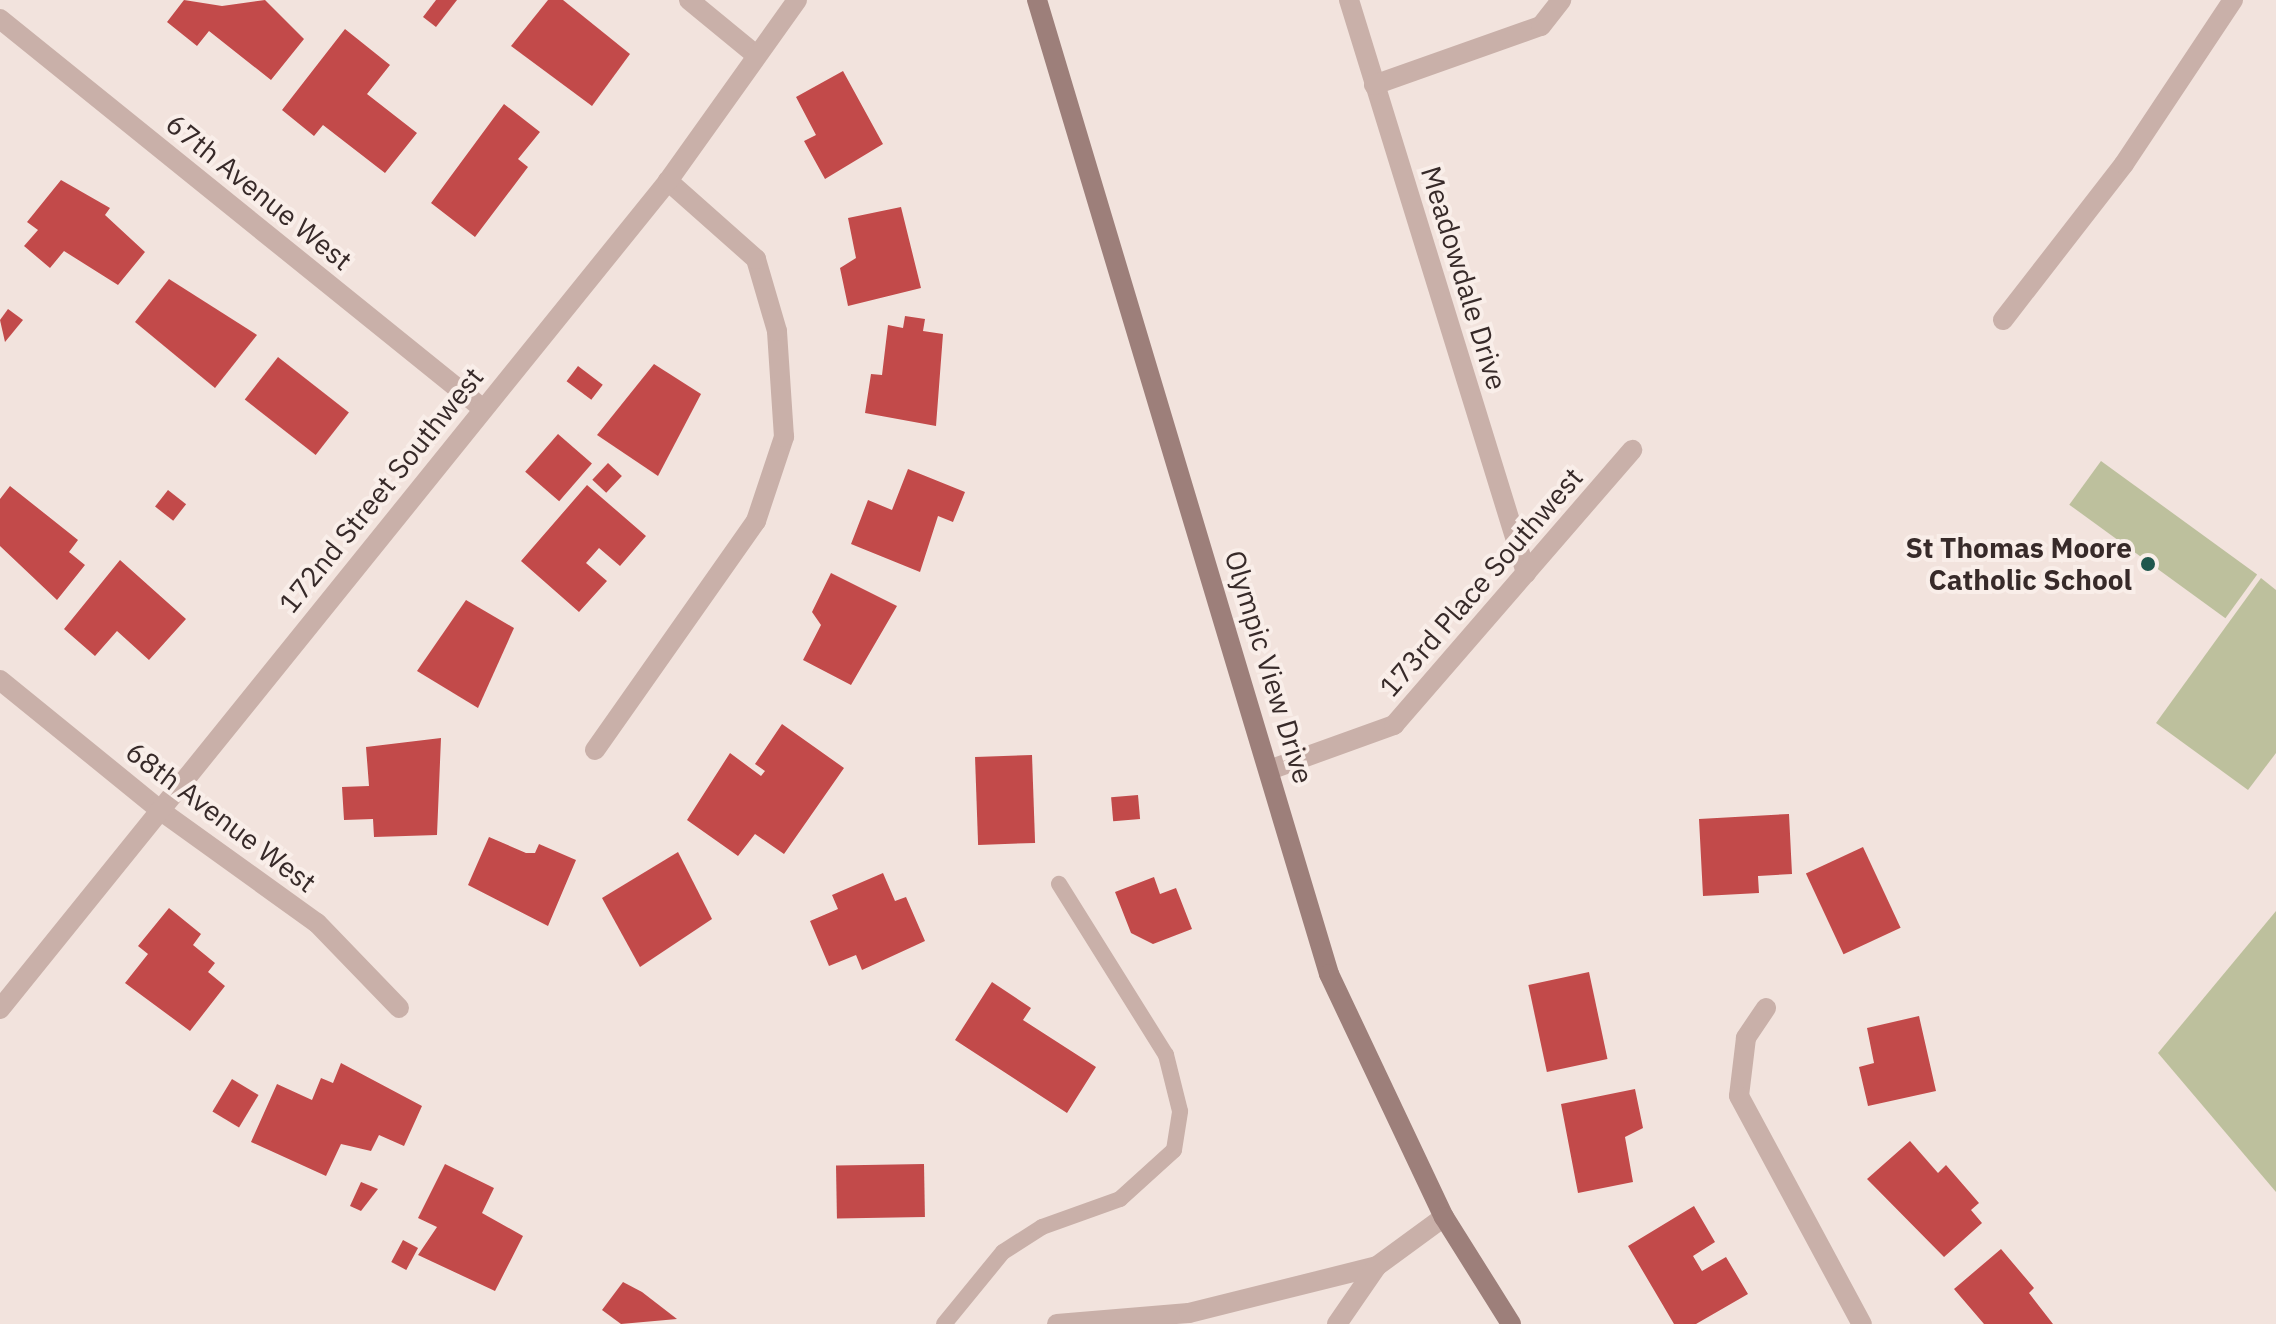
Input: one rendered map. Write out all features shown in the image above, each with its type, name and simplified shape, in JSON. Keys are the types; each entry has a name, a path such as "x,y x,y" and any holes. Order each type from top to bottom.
{"main road":[{"name":"Olympic View Drive","path":"1037,0 1272,769 1329,974 1444,1217 1511,1324"}],"street":[{"path":"689,0 756,55"},
{"name":"172nd Street Southwest","path":"0,1009 668,181 797,0"},
{"name":"Meadowdale Drive","path":"1349,0 1526,573"},
{"path":"1374,85 1541,26 1561,0"},
{"path":"2003,320 2124,164 2233,0"},
{"name":"67th Avenue West","path":"0,19 482,408"},
{"path":"595,750 756,521 784,437 777,331 756,259 668,181"},
{"name":"173rd Place Southwest","path":"1272,769 1394,725 1632,450"},
{"name":"68th Avenue West","path":"0,680 161,811 317,923 399,1008"},
{"path":"1766,1008 1746,1038 1739,1096 1862,1324"},
{"path":"1337,1324 1377,1266 1444,1217"},
{"path":"1057,1324 1189,1313 1377,1266"}],"lane":[{"path":"944,1324 1003,1252 1042,1227 1120,1199 1174,1150 1180,1111 1166,1055 1059,884"}],"green space":[{"path":"2101,461 2257,574 2225,618 2069,505"},
{"path":"2261,578 2276,590 2276,753 2248,790 2156,723"},
{"path":"2276,911 2276,1192 2158,1053"}],"building":[{"path":"184,0 222,6 265,0 304,39 271,80 209,31 197,46 167,22"},
{"path":"436,0 457,0 436,27 423,17"},
{"path":"548,0 563,0 630,54 592,106 511,46"},
{"path":"345,29 390,65 367,94 417,133 385,173 323,125 314,136 282,110"},
{"path":"843,71 883,144 825,179 804,141 816,135 796,97"},
{"path":"504,104 540,132 518,159 528,167 475,237 431,203"},
{"path":"61,180 110,208 105,215 145,252 118,285 64,251 50,268 24,246 38,230 27,222"},
{"path":"901,207 921,288 848,306 840,268 856,258 848,218"},
{"path":"169,279 257,335 215,388 135,322"},
{"path":"8,309 23,320 5,342 0,320"},
{"path":"905,316 925,319 923,331 943,334 936,426 865,413 871,374 882,375 888,325 903,328"},
{"path":"278,357 349,412 316,455 245,400"},
{"path":"654,364 701,394 658,476 597,435"},
{"path":"578,366 603,385 591,400 567,381"},
{"path":"558,434 592,464 559,501 525,472"},
{"path":"608,463 622,476 606,493 592,480"},
{"path":"908,469 965,492 953,522 938,516 920,572 851,544 868,500 892,510"},
{"path":"587,485 646,536 620,566 599,548 586,563 607,581 579,612 521,561"},
{"path":"10,486 78,540 69,552 85,565 57,600 0,546 0,499"},
{"path":"168,490 186,504 173,521 155,507"},
{"path":"120,560 186,619 149,660 117,631 95,656 64,629"},
{"path":"831,573 897,606 851,685 803,660 821,625 812,612"},
{"path":"466,600 514,628 478,708 417,671"},
{"path":"782,724 844,768 784,854 755,834 738,856 687,820 730,753 761,776 765,771 755,764"},
{"path":"441,738 437,835 374,837 373,819 344,820 342,787 369,786 366,747"},
{"path":"1032,755 1035,843 978,845 975,757"},
{"path":"1138,795 1140,819 1113,821 1111,797"},
{"path":"1789,814 1792,874 1758,876 1759,893 1703,896 1699,819"},
{"path":"489,837 526,853 535,853 539,844 576,860 548,926 468,885"},
{"path":"1863,847 1901,928 1844,954 1806,874"},
{"path":"678,852 712,919 640,967 602,898"},
{"path":"883,873 895,901 906,897 925,941 862,970 856,955 829,966 810,921 838,909 832,895"},
{"path":"1154,877 1160,894 1176,888 1192,929 1153,944 1131,933 1115,892"},
{"path":"169,908 201,934 193,945 215,963 208,972 225,986 190,1031 125,983 148,954 138,946"},
{"path":"1589,972 1608,1059 1547,1072 1528,985"},
{"path":"992,982 1031,1008 1023,1020 1096,1067 1067,1113 955,1040"},
{"path":"1919,1016 1936,1091 1868,1106 1859,1067 1874,1063 1867,1028"},
{"path":"341,1063 422,1106 404,1146 379,1135 371,1151 341,1144 326,1176 251,1142 277,1084 312,1100 321,1078 333,1083"},
{"path":"232,1079 259,1095 239,1128 212,1112"},
{"path":"1635,1089 1643,1128 1625,1137 1633,1182 1578,1193 1561,1104"},
{"path":"1910,1141 1938,1173 1946,1165 1979,1203 1971,1210 1982,1223 1944,1257 1867,1179"},
{"path":"445,1164 494,1188 482,1213 523,1236 495,1291 418,1255 437,1227 418,1218"},
{"path":"924,1164 925,1217 837,1219 836,1166"},
{"path":"361,1182 378,1189 361,1211 350,1206"},
{"path":"1694,1206 1715,1242 1693,1256 1702,1271 1726,1257 1748,1294 1696,1324 1674,1324 1628,1246"},
{"path":"403,1240 418,1248 406,1270 391,1262"},
{"path":"2001,1249 2034,1288 2029,1293 2053,1324 1984,1324 1954,1289"},
{"path":"623,1282 642,1292 677,1319 621,1324 602,1310"}],"place":[{"name":"St Thomas Moore Catholic School","path":"2148,564"}]}
